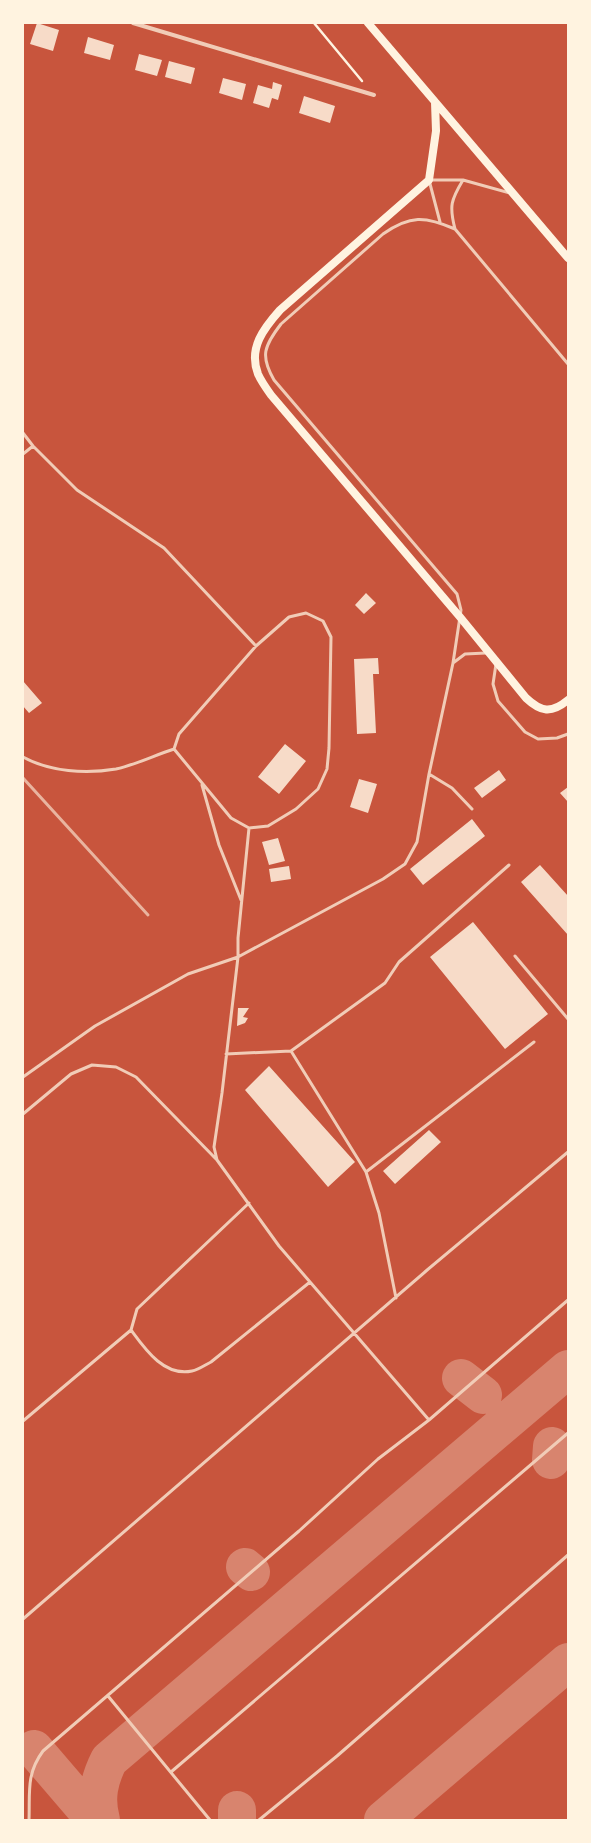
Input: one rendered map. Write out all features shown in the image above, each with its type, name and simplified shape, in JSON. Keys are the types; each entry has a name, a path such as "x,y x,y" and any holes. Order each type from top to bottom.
{"main road":[{"path":"368,23 568,258"},
{"path":"435,102 436,131 429,180 280,310 266,326 257,341 254,359 258,374 271,395 460,617 513,684 535,706 545,710 554,709 568,700"}],"street":[{"path":"133,23 374,95"}],"lane":[{"path":"440,222 429,180 463,180 514,194"},
{"path":"455,229 451,212 451,203 463,180"},
{"path":"23,1077 95,1026 188,974 238,957 382,879 405,864 417,842 429,774 453,663 460,617 460,602 457,594 274,380 266,367 265,349 271,337 281,324 383,234 398,224 415,219 429,219 455,229 568,364"},
{"path":"23,433 33,446 77,490 164,548 256,646"},
{"path":"23,454 33,446"},
{"path":"306,613 323,622 331,637 329,748 327,769 318,788 296,809 268,826 249,828 232,818 174,749 179,734 256,646 289,617 306,613"},
{"path":"453,663 465,654 489,653"},
{"path":"496,662 493,684 498,701 525,732 538,739 553,739 568,734"},
{"path":"23,757 38,765 82,772 116,769 174,749"},
{"path":"429,774 452,788 472,809"},
{"path":"201,782 219,845 241,902"},
{"path":"217,1160 214,1147 238,957 241,902 249,828"},
{"path":"226,1054 291,1051 385,982 399,962 509,865"},
{"path":"515,956 568,1019"},
{"path":"366,1172 534,1042"},
{"path":"291,1051 366,1172 380,1213 396,1298"},
{"path":"23,1114 70,1074 92,1065 116,1067 136,1077 217,1160 279,1246 429,1420"},
{"path":"23,1619 568,1152"},
{"path":"23,1421 131,1330 137,1309 248,1203"},
{"path":"131,1330 149,1354 168,1368 180,1372 193,1371 212,1362 310,1282"},
{"path":"29,1820 30,1776 35,1762 43,1750 108,1696 299,1531 378,1459 429,1420 568,1300"},
{"path":"171,1772 568,1433"},
{"path":"259,1820 337,1756 568,1555"},
{"path":"108,1696 210,1820"}],"path":[{"path":"314,23 374,95"}],"building":[{"path":"37,23 59,30 53,51 30,44"},
{"path":"88,37 114,45 110,60 84,53"},
{"path":"139,54 162,60 157,76 135,70"},
{"path":"169,61 195,68 191,84 165,77"},
{"path":"223,78 246,84 242,100 219,93"},
{"path":"273,82 282,85 278,100 272,98 269,108 253,103 258,85 272,89"},
{"path":"304,96 335,106 330,123 299,113"},
{"path":"366,593 376,603 364,614 355,605"},
{"path":"378,658 379,674 373,674 376,733 357,734 354,659"},
{"path":"23,681 42,703 29,713 23,706"},
{"path":"285,744 306,761 279,794 258,777"},
{"path":"499,770 506,780 482,798 474,788"},
{"path":"359,779 377,784 368,813 350,807"},
{"path":"568,787 568,802 560,793"},
{"path":"472,819 485,836 423,885 410,869"},
{"path":"278,838 285,861 269,865 262,842"},
{"path":"540,865 568,896 568,935 521,882"},
{"path":"289,866 291,879 271,882 269,869"},
{"path":"473,922 548,1014 505,1049 430,957"},
{"path":"238,1008 249,1008 243,1017 248,1018 245,1023 237,1026"},
{"path":"269,1066 355,1162 328,1187 245,1090"},
{"path":"429,1130 441,1142 395,1184 383,1171"}],"taxiway":[{"path":"101,1820 98,1804 99,1789 100,1782 109,1760 568,1369"},
{"path":"461,1378 483,1395"},
{"path":"551,1460 552,1446"},
{"path":"245,1567 251,1572"},
{"path":"383,1820 568,1662"},
{"path":"34,1749 95,1820"},
{"path":"237,1810 237,1820"}],"railway":[{"path":"23,778 148,915"}]}
